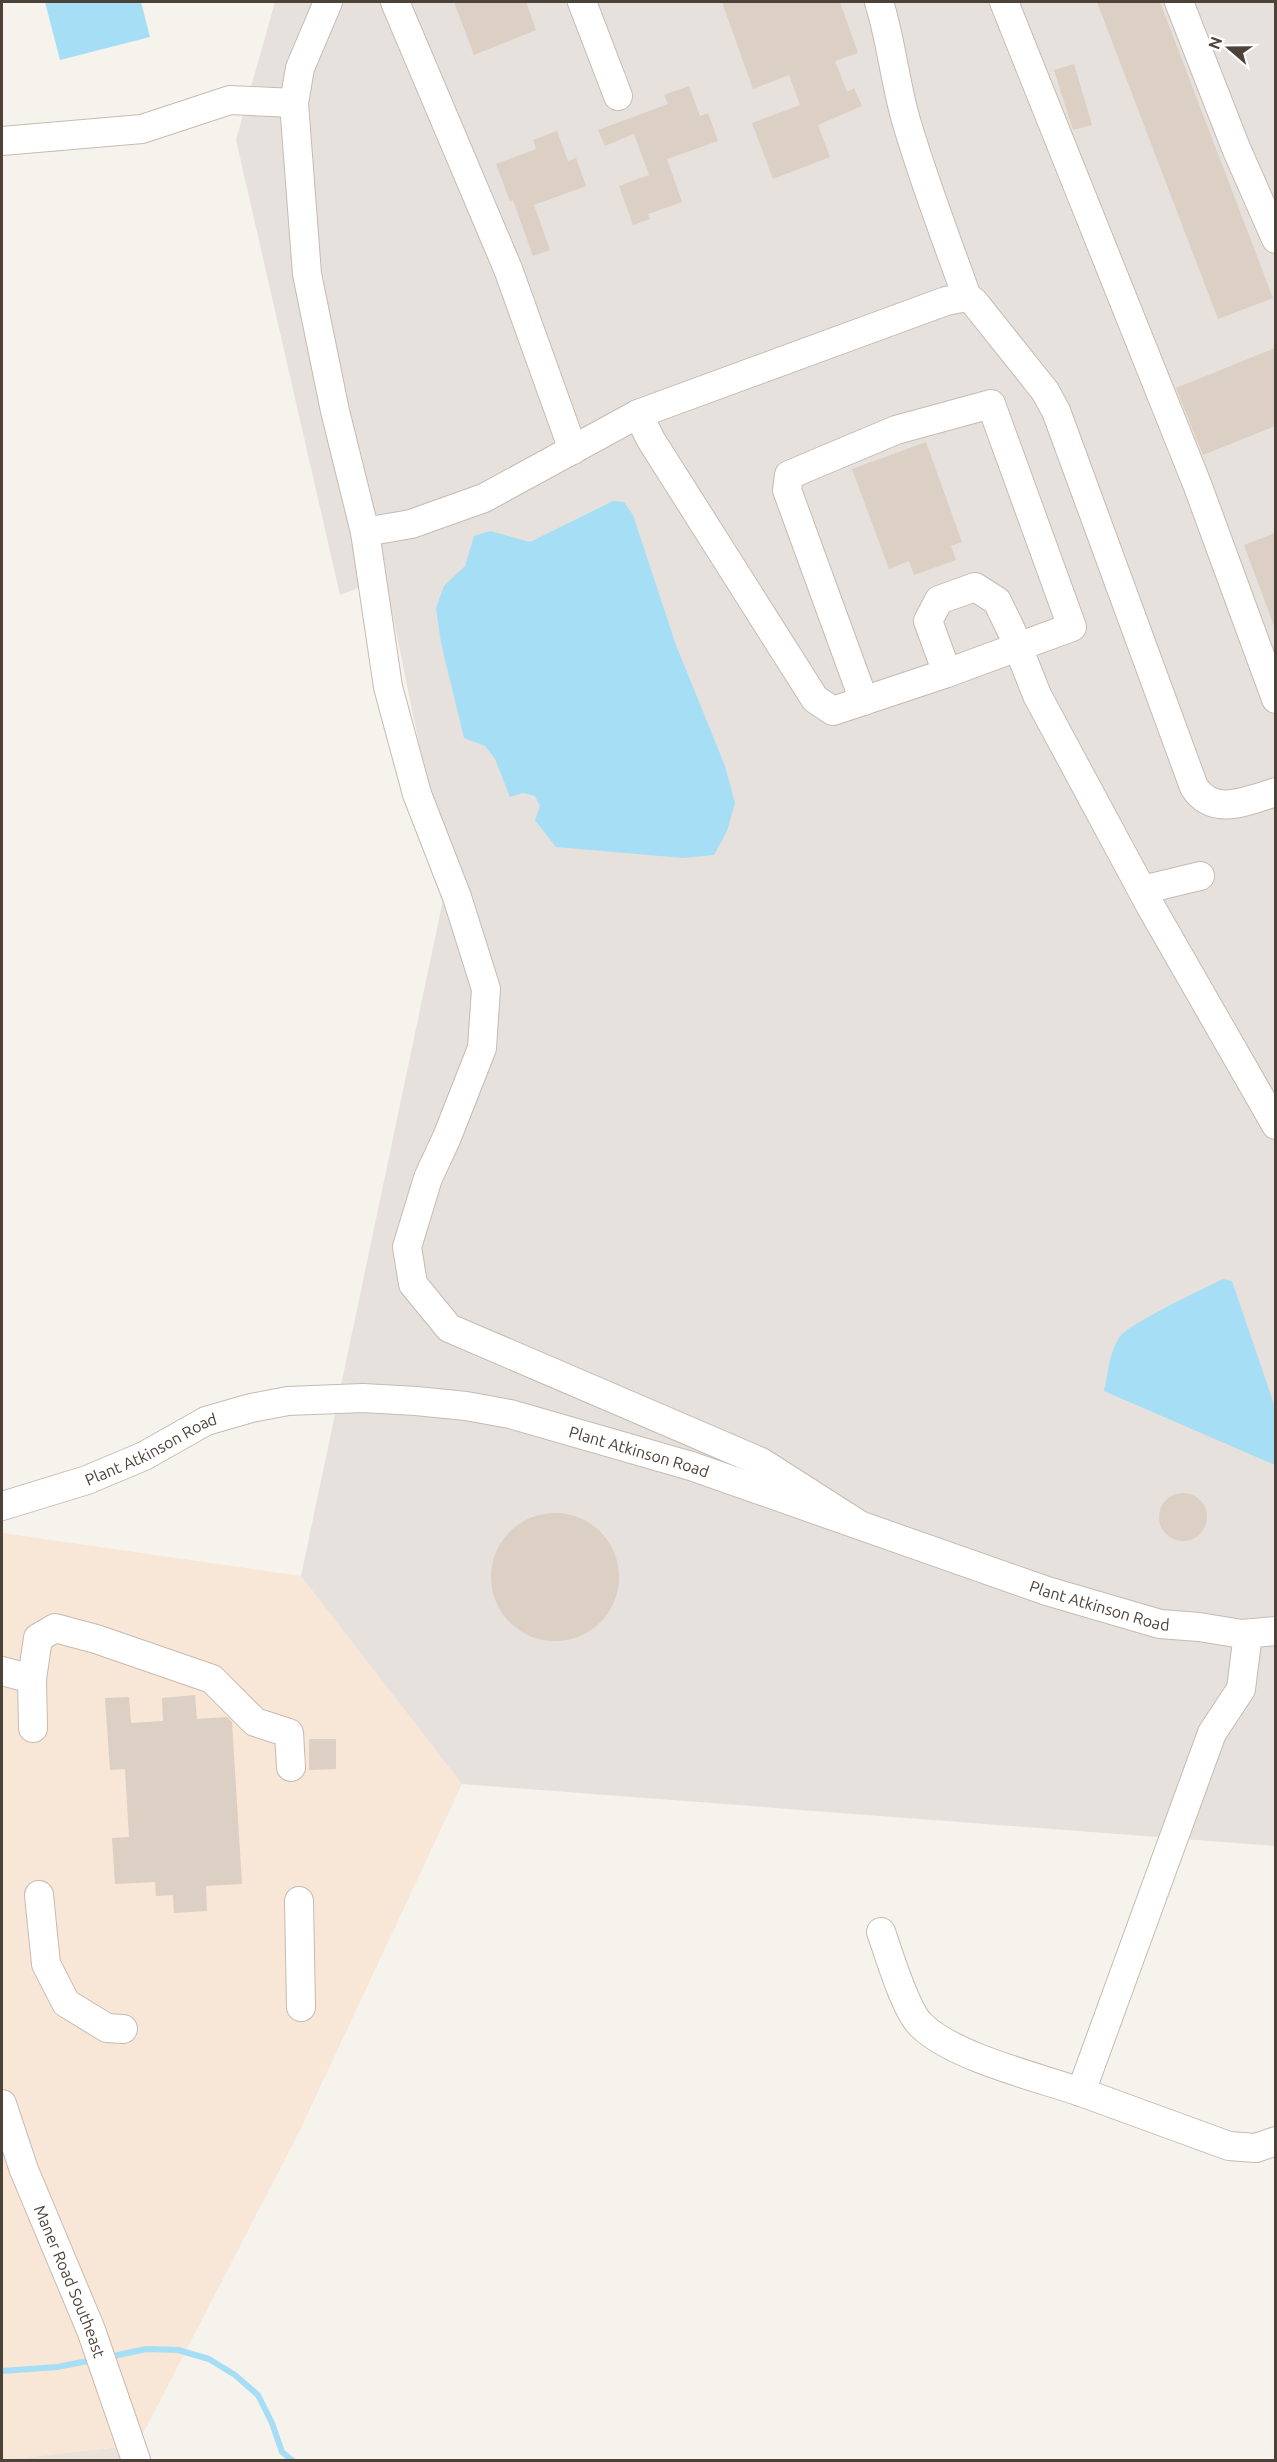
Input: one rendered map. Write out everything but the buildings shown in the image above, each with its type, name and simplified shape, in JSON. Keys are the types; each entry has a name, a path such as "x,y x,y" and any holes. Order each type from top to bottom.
{"street":[{"path":"328,2 300,68 294,103 307,274 335,411 365,532 388,687 417,794 457,897 486,989 482,1048 447,1137 428,1178 407,1247 413,1284 450,1328 761,1462 858,1524"},
{"path":"395,2 508,269 573,450"},
{"path":"582,2 618,96"},
{"path":"879,2 886,23 893,71 908,127 967,297 974,302 1030,370 1056,411 1194,787 1200,796 1212,804 1229,806 1275,792"},
{"path":"1004,2 1197,484 1275,699"},
{"path":"1179,2 1236,148 1275,239"},
{"path":"2,141 142,129 230,100 294,103"},
{"path":"365,532 411,524 484,498 638,414 946,301 967,297"},
{"path":"638,414 651,440 815,699 833,711 864,701 947,673 1072,627 991,404 896,430 789,475 788,490 864,701"},
{"path":"947,673 928,621 939,600 975,587 997,602 1037,695 1142,890 1275,1125"},
{"path":"1142,890 1200,876"},
{"name":"Plant Atkinson Road","path":"2,1506 87,1480 144,1456 206,1421 251,1408 288,1401 363,1398 446,1404 510,1414 691,1466 1047,1591 1160,1624 1262,1632"},
{"path":"33,1728 32,1679 38,1638 55,1628 96,1639 212,1679 255,1722 289,1733 291,1767"},
{"path":"1082,2092 1212,1733 1241,1689 1262,1632"},
{"path":"2,1671 32,1679"},
{"path":"39,1895 46,1964 66,2003 107,2028 123,2029"},
{"path":"299,1901 301,2007"},
{"path":"881,1932 903,1993 920,2024 955,2049 1082,2092 1229,2146 1256,2148 1275,2141"},
{"name":"Maner Road Southeast","path":"2,2104 24,2170 91,2330 136,2460"}],"shaded area":[{"path":"275,2 1275,2 1275,1846 462,1784 301,1576 447,881 385,578 340,595 236,140"},
{"path":"2,1533 301,1576 462,1784 299,2132 137,2445 2,2460"},
{"path":"137,2445 143,2460 2,2460"}],"water":[{"path":"45,2 141,2 150,37 60,60"},
{"path":"613,501 624,502 633,515 676,645 725,766 735,803 727,831 714,855 683,858 556,847 535,820 540,806 535,796 523,793 510,797 495,759 485,746 464,738 441,643 436,608 444,586 465,566 474,536 490,531 530,542"},
{"path":"1223,1279 1232,1281 1275,1407 1275,1465 1104,1391 1113,1350 1125,1332 1167,1307"}],"waterway":[{"path":"109,2357 146,2349 178,2350 209,2359 235,2375 258,2395 272,2423 282,2452 292,2460"},
{"path":"2,2371 57,2367 93,2360"}]}
